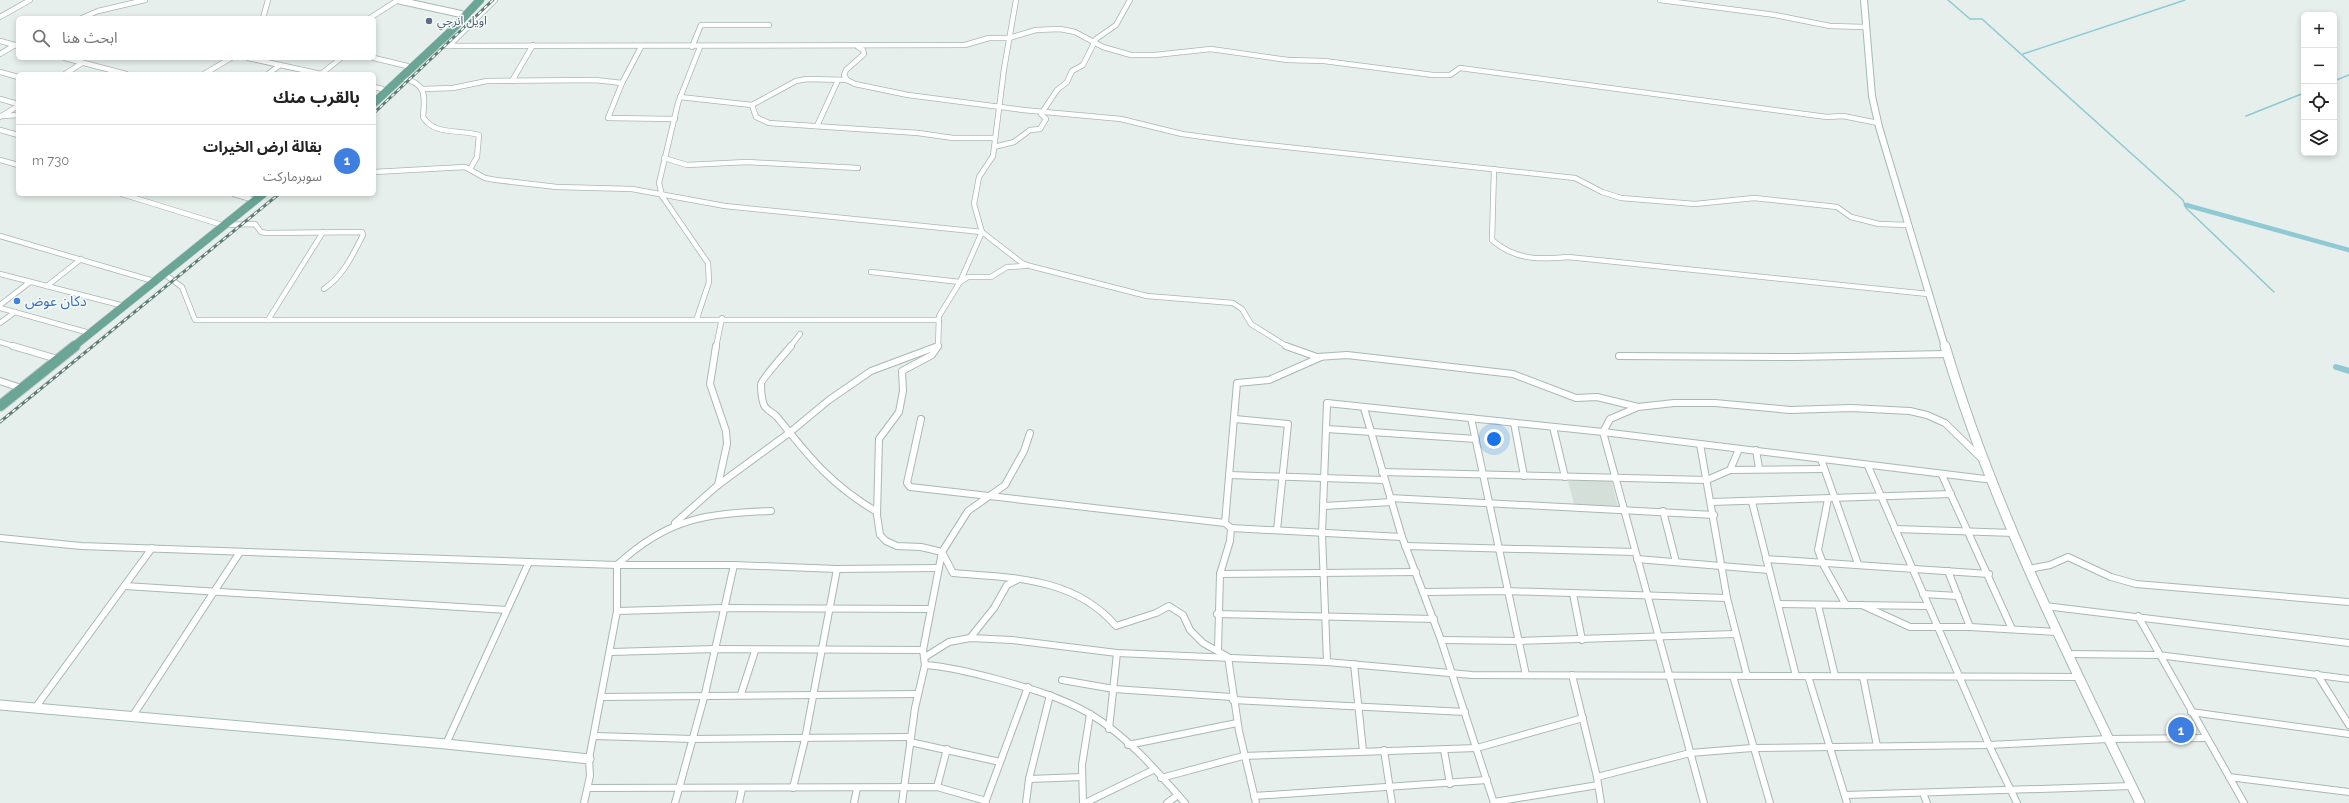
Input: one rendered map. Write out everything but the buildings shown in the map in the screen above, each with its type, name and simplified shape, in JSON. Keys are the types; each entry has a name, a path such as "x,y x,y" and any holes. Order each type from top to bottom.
{"main road":[{"path":"376,94 475,0"},
{"path":"376,101 435,46 480,0"},
{"path":"0,400 86,332 164,274 253,196"},
{"path":"0,406 121,306 150,280 260,196"}],"street":[{"path":"0,17 30,0"},
{"path":"87,16 98,11 145,0"},
{"path":"263,16 268,0"},
{"path":"373,16 398,0 461,14"},
{"path":"449,46 495,0"},
{"path":"942,552 926,548 896,546 886,541 880,535 877,512 878,440 883,429 893,423 899,412 904,384 902,371 932,355 939,345 939,320 960,282 982,232 974,204 979,177 993,156 1009,38 1016,0"},
{"path":"1041,112 1057,90 1067,82 1072,71 1083,65 1094,42 1116,25 1130,0"},
{"path":"1660,0 1773,15 1818,25 1846,28 1865,27"},
{"path":"1864,0 1865,27 1872,96 1878,123 1961,400 2014,533 2056,632 2140,803"},
{"path":"692,47 701,26 769,25"},
{"path":"435,46 533,45 700,47 965,45 989,38 1009,38 1036,30 1060,29 1075,32 1116,51 1147,56 1211,49 1288,60 1324,61 1433,76 1450,75 1460,68 1692,100 1827,117 1849,117 1878,123"},
{"path":"0,41 16,46"},
{"path":"512,81 533,45"},
{"path":"844,45 861,48 864,51 860,59 846,70 844,75 847,80"},
{"path":"0,54 16,46"},
{"path":"641,47 622,83 608,118 675,119"},
{"path":"698,318 709,282 708,263 662,196 659,183 680,97 700,47"},
{"path":"376,58 407,66"},
{"path":"72,60 118,72"},
{"path":"207,72 228,60"},
{"path":"257,60 310,72"},
{"path":"321,72 338,60"},
{"path":"69,72 82,63"},
{"path":"271,72 280,65"},
{"path":"0,72 16,76"},
{"path":"401,78 413,79 420,83 426,101 423,114 425,120 436,127 479,135 479,153 476,162 470,169"},
{"path":"680,97 752,105 796,81 806,79 847,80 855,84 908,95 1041,112 1121,119 1182,134 1240,142 1575,178 1602,192 1621,198 1695,204 1754,198 1837,207 1851,217 1892,226 1908,225"},
{"path":"423,89 440,89 488,81 596,80 622,83"},
{"path":"817,126 838,80"},
{"path":"376,87 382,89"},
{"path":"0,99 16,104"},
{"path":"752,105 752,112 761,121 778,125 817,126 918,133 953,138 995,138"},
{"path":"1,116 16,106"},
{"path":"994,147 1014,142 1030,130 1040,129 1046,119 1041,112"},
{"path":"1,116 16,115"},
{"path":"0,130 16,134"},
{"path":"664,158 687,165 753,163 858,168"},
{"path":"0,160 16,164"},
{"path":"376,172 416,171 453,166 470,169 485,178 496,180 557,187 632,189 662,196 732,207 982,232 1022,263 1030,266 1147,296 1234,303 1242,309 1251,324 1288,347 1317,356 1347,355 1513,374 1576,398 1597,397 1638,407"},
{"path":"1494,169 1492,240 1501,248 1532,260 1568,258 1928,294"},
{"path":"129,196 222,224 255,224 261,232 266,233 362,232 363,235 352,261 342,274 324,289"},
{"path":"268,320 323,232"},
{"path":"0,236 150,280"},
{"path":"47,286 81,259"},
{"path":"871,272 960,282 968,277 991,276 1013,265 1030,266"},
{"path":"0,274 121,306"},
{"path":"164,274 175,279 183,286 195,320 698,318 939,320"},
{"path":"30,282 0,306 15,312 86,332"},
{"path":"0,323 15,312"},
{"path":"718,485 727,450 726,431 710,387 710,371 719,339 722,318"},
{"path":"800,334 777,365 764,376 762,381 765,406 774,414 805,456 825,476 849,496 877,512"},
{"path":"0,342 54,358"},
{"path":"584,803 588,788 589,759 595,736 601,697 611,652 617,611 617,565 647,539 673,524 718,485 789,433 829,400 871,371 939,345"},
{"path":"1619,356 1795,357 1946,354"},
{"path":"1225,523 1237,383 1269,380 1324,356"},
{"path":"0,381 18,387"},
{"path":"1327,662 1322,572 1322,534 1328,429 1327,403 1332,402 1364,408 1386,408 1603,432 1756,450 1868,466 1993,480"},
{"path":"1704,803 1668,676 1659,636 1623,510 1603,432 1610,419 1638,407 1674,403 1715,403 1790,410 1851,408 1910,411 1928,415 1945,423 1986,463"},
{"path":"1364,408 1402,537 1434,619 1494,802 1598,781 1690,753 1752,748 1989,745 2108,739 2206,738"},
{"path":"1471,418 1484,475 1488,504 1506,591 1526,675"},
{"path":"921,419 907,484 910,487 1225,523 1231,528 1322,534 1402,537"},
{"path":"1234,419 1288,424 1284,476 1277,530"},
{"path":"1514,423 1524,476"},
{"path":"1554,427 1565,477"},
{"path":"1328,429 1476,439"},
{"path":"902,803 910,739 925,665 924,653 930,609 942,552 968,511 991,497 1005,485 1024,451 1030,433"},
{"path":"1700,444 1714,515 1727,598 1747,676"},
{"path":"1730,470 1739,449"},
{"path":"1756,450 1759,468"},
{"path":"1821,459 1831,499 1858,564"},
{"path":"1868,466 1880,497 1960,676 1989,745 2017,803"},
{"path":"1382,472 1565,477 1615,476 1706,480 1730,470 1759,468 1824,469"},
{"path":"1229,475 1384,480"},
{"path":"1942,475 1970,532 2012,629"},
{"path":"1711,502 1752,502 1951,494"},
{"path":"1831,499 1818,545 1822,562 1846,605"},
{"path":"1324,506 1391,500 1663,511 1714,515"},
{"path":"1752,502 1796,676"},
{"path":"673,524 710,515 771,511"},
{"path":"1663,511 1676,562"},
{"path":"1218,650 1217,614 1220,574 1230,541 1231,528"},
{"path":"1895,529 2014,533"},
{"path":"0,538 80,546 617,565 734,565 837,569 938,568"},
{"path":"1405,546 1635,552"},
{"path":"35,708 152,548"},
{"path":"132,717 240,552"},
{"path":"942,552 952,573 1038,581 1080,595 1097,606 1116,626 1156,613 1169,606 1183,616 1190,630 1203,642 1228,657 1232,698 1243,756 1255,799 1486,780"},
{"path":"2029,569 2050,565 2068,556 2111,577 2136,584 2349,602"},
{"path":"1637,559 1769,570"},
{"path":"1766,559 1912,567 1989,574"},
{"path":"446,744 529,562"},
{"path":"675,803 705,694 734,565"},
{"path":"793,788 805,739 837,569"},
{"path":"1948,571 1970,627"},
{"path":"1220,574 1416,572"},
{"path":"970,638 994,608 1007,585 1019,580"},
{"path":"125,586 507,610"},
{"path":"1424,592 1506,591 1648,597 1727,598"},
{"path":"1573,594 1582,640"},
{"path":"1923,594 1958,596"},
{"path":"1778,604 1928,606"},
{"path":"1818,605 1835,676"},
{"path":"1862,605 1904,625 2056,632"},
{"path":"2045,606 2138,616 2349,643"},
{"path":"617,611 724,608 930,609"},
{"path":"1217,614 1434,619"},
{"path":"2138,616 2158,654 2244,803"},
{"path":"1441,640 1519,642 1735,634"},
{"path":"611,652 714,649 755,651 821,650 924,653 949,642 970,638 1012,640 1117,653 1327,662 1452,674 2077,677"},
{"path":"741,694 755,651"},
{"path":"1109,729 1117,653"},
{"path":"2066,654 2158,654 2349,679"},
{"path":"1354,664 1363,750"},
{"path":"925,665 953,667 1028,687 1050,695 1090,714 1128,745 1185,803"},
{"path":"2317,674 2349,725"},
{"path":"1572,675 1598,781 1601,803"},
{"path":"1733,676 1752,748 1770,803"},
{"path":"1808,676 1847,803"},
{"path":"1863,677 1877,746"},
{"path":"1062,680 1114,689 1232,698 1464,712"},
{"path":"588,788 742,789 937,787 986,802 1028,687"},
{"path":"601,697 705,694 918,694"},
{"path":"1026,803 1029,779 1050,695"},
{"path":"0,705 446,744 589,759"},
{"path":"2191,712 2349,734"},
{"path":"1090,714 1082,777 1084,803 1153,770"},
{"path":"1161,778 1243,756 1363,750 1444,750 1477,748 1583,718"},
{"path":"1128,745 1237,723"},
{"path":"595,736 693,739 910,739 1000,762"},
{"path":"937,787 947,749"},
{"path":"1384,750 1392,803"},
{"path":"1444,750 1450,784"},
{"path":"1029,779 1082,777"},
{"path":"2228,777 2349,792"},
{"path":"1845,795 2012,791 2132,786"},
{"path":"854,803 857,788"},
{"path":"739,803 742,789"},
{"path":"1923,793 1927,803"},
{"path":"1168,803 1178,795"}],"shaded area":[{"path":"1611,480 1618,507 1575,507 1568,481"}],"waterway":[{"path":"1948,0 1970,19 1982,19 2183,200 2186,208 2274,292"},
{"path":"2023,54 2185,0"},
{"path":"2337,80 2349,75"},
{"path":"2246,116 2301,94"},
{"path":"2186,205 2349,250"},
{"path":"2336,367 2349,371"}],"railway":[{"path":"376,111 493,0"},
{"path":"0,422 277,196"}],"place":[{"name":"اويل انرجي","path":"429,21"},
{"name":"دكان عوض","path":"17,301"},
{"name":"بقالة ارض الخيرات","path":"2181,730"}]}
